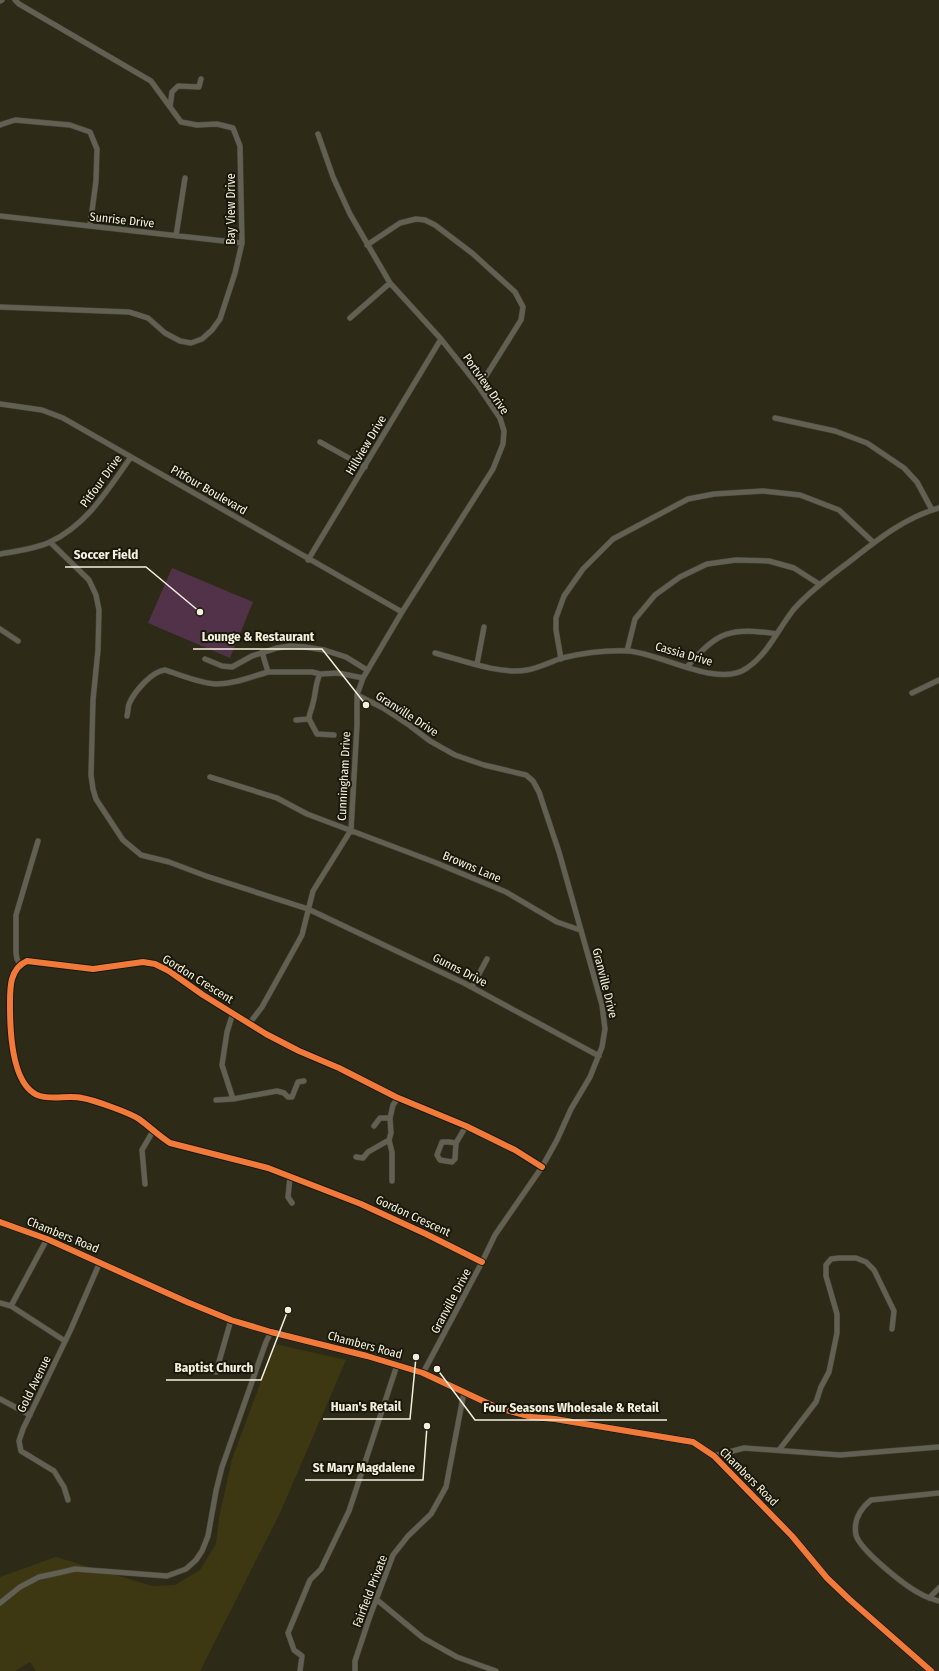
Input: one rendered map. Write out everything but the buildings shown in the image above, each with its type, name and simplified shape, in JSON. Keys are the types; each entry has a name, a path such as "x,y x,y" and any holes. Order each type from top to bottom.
{"street":[{"name":"Bay View Drive","path":"0,307 129,312 148,318 165,333 180,341 191,343 202,339 207,335 220,319 235,273 242,243 240,146 233,128 217,124 197,125 181,122 151,81 19,4 15,0"},
{"path":"170,108 172,92 178,86 199,86 201,79"},
{"path":"0,125 15,120 70,125 90,132 97,148 96,181 90,226"},
{"name":"Portview Drive","path":"318,134 339,190 350,214 390,283 441,339 479,387 500,418 504,431 504,444 493,469 367,670 357,695"},
{"path":"176,236 185,178"},
{"name":"Sunrise Drive","path":"0,216 242,243"},
{"path":"367,245 400,223 416,219 425,220 435,224 472,253 515,292 523,307 521,320 479,387"},
{"path":"350,318 390,283"},
{"name":"Hillview Drive","path":"308,560 441,339"},
{"name":"Pitfour Boulevard","path":"0,404 42,410 63,418 308,560 402,612"},
{"path":"775,418 835,431 867,443 904,468 917,482 932,510"},
{"path":"320,442 365,467"},
{"name":"Pitfour Drive","path":"0,554 37,547 50,542 71,530 92,511 131,457"},
{"path":"561,659 556,630 556,618 564,596 583,569 613,539 688,499 714,494 763,491 800,495 840,510 874,543"},
{"name":"Cassia Drive","path":"435,653 508,671 527,670 584,653 626,651 646,654 702,671 722,675 735,674 746,669 760,658 794,609 819,584 890,531 921,513 939,508"},
{"name":"Gunns Drive","path":"50,542 89,580 96,595 99,610 98,650 93,700 91,775 96,799 119,835 141,855 169,862 206,876 308,909 472,987 599,1056"},
{"path":"626,651 635,619 655,595 680,577 707,564 736,560 769,561 794,568 819,584"},
{"path":"477,664 484,627"},
{"path":"0,629 18,641"},
{"path":"687,667 699,653 716,638 732,632 750,630 777,634"},
{"path":"205,659 222,666 232,667 262,652 290,646 305,647 324,650 346,657 367,670"},
{"path":"262,652 268,672"},
{"path":"127,716 130,703 138,690 154,673 159,670 165,670 215,684 231,683 268,672 312,672 320,674 338,673 363,678"},
{"path":"320,674 316,683 309,720 317,734 334,735"},
{"path":"912,693 939,680"},
{"name":"Cunningham Drive","path":"250,1024 262,1007 302,935 313,890 351,830 357,725 357,695"},
{"name":"Granville Drive","path":"357,695 383,708 430,741 455,755 484,765 526,775 533,781 539,792 559,852 602,1005 605,1029 599,1056 590,1077 571,1109 542,1167 495,1235 423,1373"},
{"path":"296,720 309,720"},
{"name":"Browns Lane","path":"210,777 277,798 307,814 434,862 506,892 557,922 580,930"},
{"path":"20,965 16,953 16,915 38,841"},
{"path":"472,987 487,959"},
{"name":"Gordon Crescent","path":"482,1262 361,1204 268,1168 170,1143 138,1119 107,1106 82,1098 40,1096 28,1087 20,1075 12,1053 10,998 13,973 20,965 27,962 93,969 143,962 155,964 169,971 203,995 250,1024 299,1051 339,1068 398,1098 466,1126 515,1150 542,1167"},
{"path":"232,1013 227,1032 222,1065 233,1099"},
{"path":"216,1100 233,1099 277,1091 284,1093 288,1097 292,1097 298,1082 304,1081"},
{"path":"392,1181 392,1158 389,1140 391,1133 390,1118 393,1104 398,1098"},
{"path":"374,1126 380,1118 390,1118"},
{"path":"456,1143 442,1142 437,1155 440,1160 452,1162 455,1159 456,1143 466,1126"},
{"path":"145,1184 142,1150 153,1131"},
{"path":"356,1158 363,1158 368,1152 389,1140"},
{"path":"290,1177 288,1197 292,1204"},
{"name":"Chambers Road","path":"0,1222 47,1239 187,1302 232,1320 423,1373 498,1408 532,1417 555,1419 693,1442 714,1456 792,1536 827,1578 849,1600 931,1671"},
{"path":"11,1306 47,1239"},
{"path":"779,1450 816,1402 830,1372 837,1333 837,1314 826,1276 826,1265 831,1259 856,1258 866,1262 874,1270 894,1310 892,1328"},
{"name":"Gold Avenue","path":"68,1500 64,1487 54,1471 21,1451 20,1441 23,1429 65,1341 100,1262"},
{"path":"0,1303 11,1306 65,1341"},
{"path":"204,1366 216,1372 232,1320"},
{"path":"0,1603 26,1584 39,1577 58,1572 75,1569 167,1576 186,1569 196,1560 202,1551 208,1536 222,1467 266,1342 271,1332"},
{"path":"300,1671 302,1656 294,1650 288,1633 310,1580 321,1569 349,1511 397,1365"},
{"name":"Fairfield Private","path":"355,1671 355,1661 393,1555 408,1536 431,1514 446,1487 464,1392"},
{"path":"0,1398 30,1415"},
{"path":"714,1456 744,1448 840,1455 939,1447"},
{"path":"939,1493 871,1500 863,1506 855,1525 861,1544 896,1577 917,1592 939,1601"},
{"path":"929,1598 939,1588"},
{"path":"376,1599 423,1638 457,1657 496,1671"}],"shaded area":[{"path":"172,568 253,602 230,658 148,623"},
{"path":"275,1344 346,1360 280,1513 200,1671 36,1671 30,1662 15,1671 0,1671 0,1577 56,1557 152,1586 175,1585 200,1570 216,1544 219,1518 232,1459"}],"cycle path":[{"path":"482,1262 361,1204 268,1168 170,1143 139,1119 128,1113 88,1099 77,1097 45,1097 30,1091 23,1082 18,1070 12,1043 10,993 12,980 17,969 27,961 93,969 143,962 155,964 169,971 203,995 266,1034 299,1051 339,1068 396,1097 466,1126 515,1150 542,1167"},
{"path":"0,1222 47,1239 187,1302 231,1320 271,1332 367,1356 423,1373 498,1408 532,1417 555,1419 693,1442 714,1456 792,1536 827,1578 931,1671"}],"place":[{"name":"Soccer Field","path":"200,612"},
{"name":"Lounge & Restaurant","path":"366,705"},
{"name":"Baptist Church","path":"288,1310"},
{"name":"Huan's Retail","path":"416,1357"},
{"name":"Four Seasons Wholesale & Retail","path":"437,1369"},
{"name":"St Mary Magdalene","path":"427,1426"}]}
